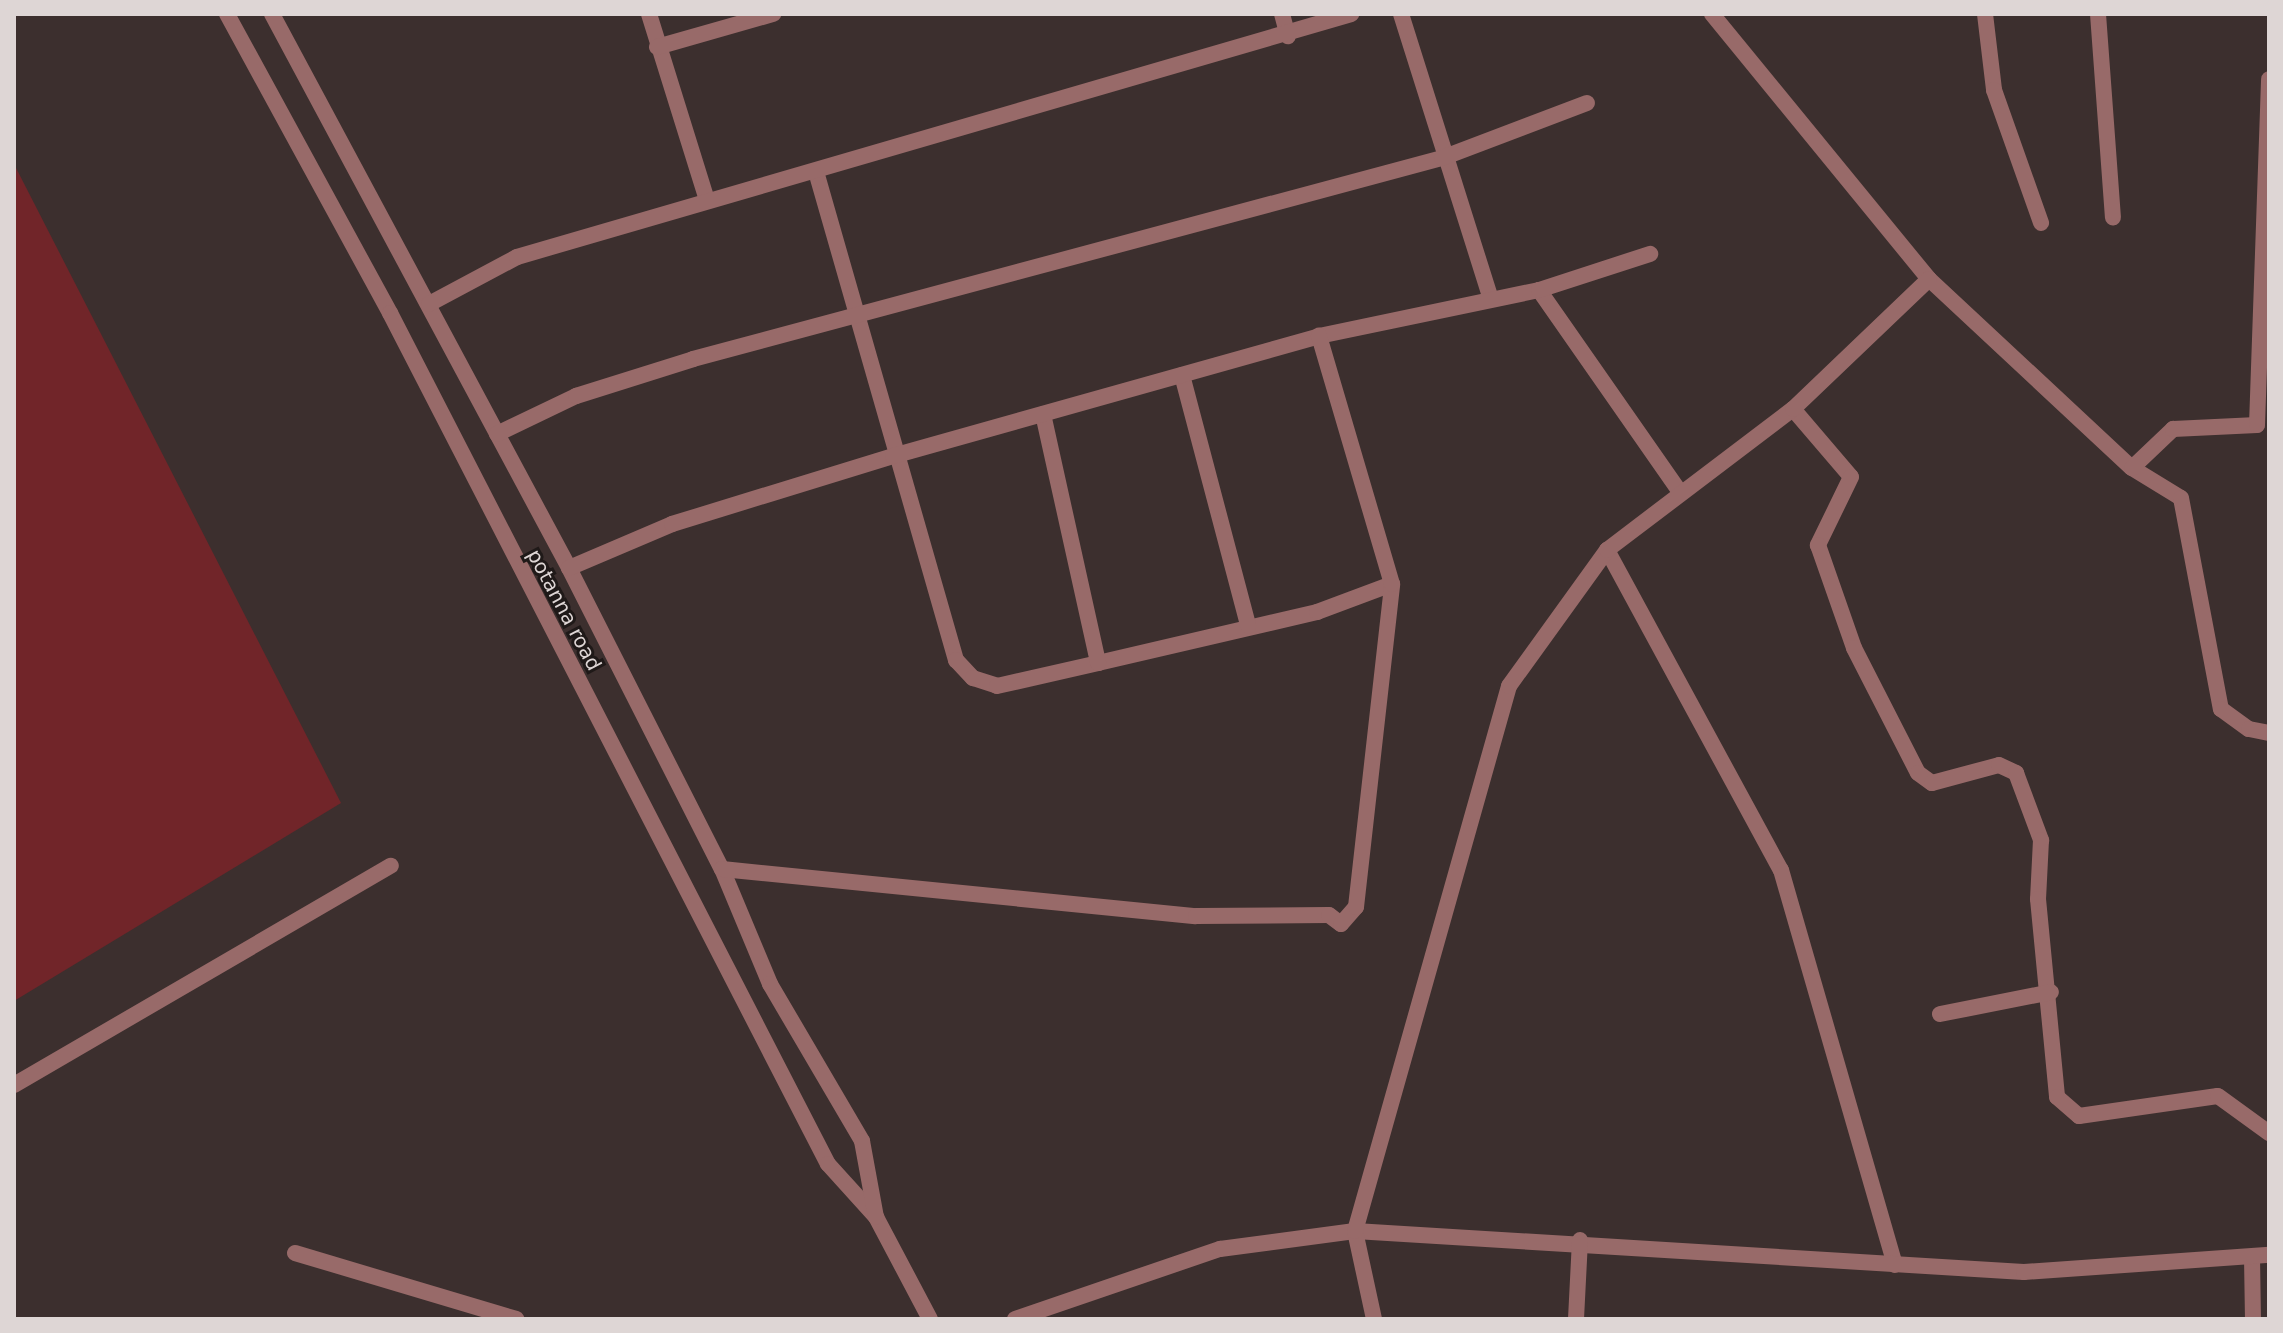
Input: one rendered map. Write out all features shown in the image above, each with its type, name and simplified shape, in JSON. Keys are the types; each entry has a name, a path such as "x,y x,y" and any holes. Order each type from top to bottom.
{"street":[{"name":"potanna road","path":"227,14 390,313 828,1164 876,1217 930,1319"},
{"path":"649,14 707,200"},
{"path":"657,47 773,14"},
{"path":"1282,14 1288,36"},
{"path":"429,304 517,257 707,200 817,175 1288,36 1351,14"},
{"path":"1401,14 1442,158 1490,297"},
{"path":"1712,14 1929,279 2132,468 2181,498 2221,709 2249,729 2269,733"},
{"path":"1985,14 1994,90 2041,223"},
{"path":"2098,14 2113,217"},
{"name":"potanna road","path":"279,16 569,568 722,869 770,984 862,1141 876,1217"},
{"path":"2132,468 2173,429 2257,425 2269,79"},
{"path":"497,434 576,396 854,315 1442,158 1587,103"},
{"path":"817,175 893,456 956,660 973,678 997,686 1248,625 1317,612 1392,584"},
{"path":"569,568 672,524 893,456 1319,336 1490,297 1539,290 1650,254"},
{"path":"1374,1319 1355,1231 1509,686 1607,550 1793,409 1929,279"},
{"path":"1539,290 1680,492"},
{"path":"722,869 1196,916 1329,915 1341,924 1356,907 1392,584 1319,336"},
{"path":"1182,375 1248,625"},
{"path":"1793,409 1851,477 1818,545 1854,648 1918,773 1932,783 1999,765 2016,773 2041,840 2038,899 2051,992 2057,1097 2067,1110 2079,1116 2218,1096 2269,1133"},
{"path":"1043,414 1098,663"},
{"path":"1607,550 1781,870 1895,1265"},
{"path":"14,1085 391,866"},
{"path":"1940,1014 2051,992"},
{"path":"1015,1319 1220,1249 1355,1231 1580,1240 2024,1272 2261,1256 2253,1319"},
{"path":"1576,1319 1580,1240"},
{"path":"295,1253 516,1319"}],"shaded area":[{"path":"14,164 341,803 14,1001"}]}
